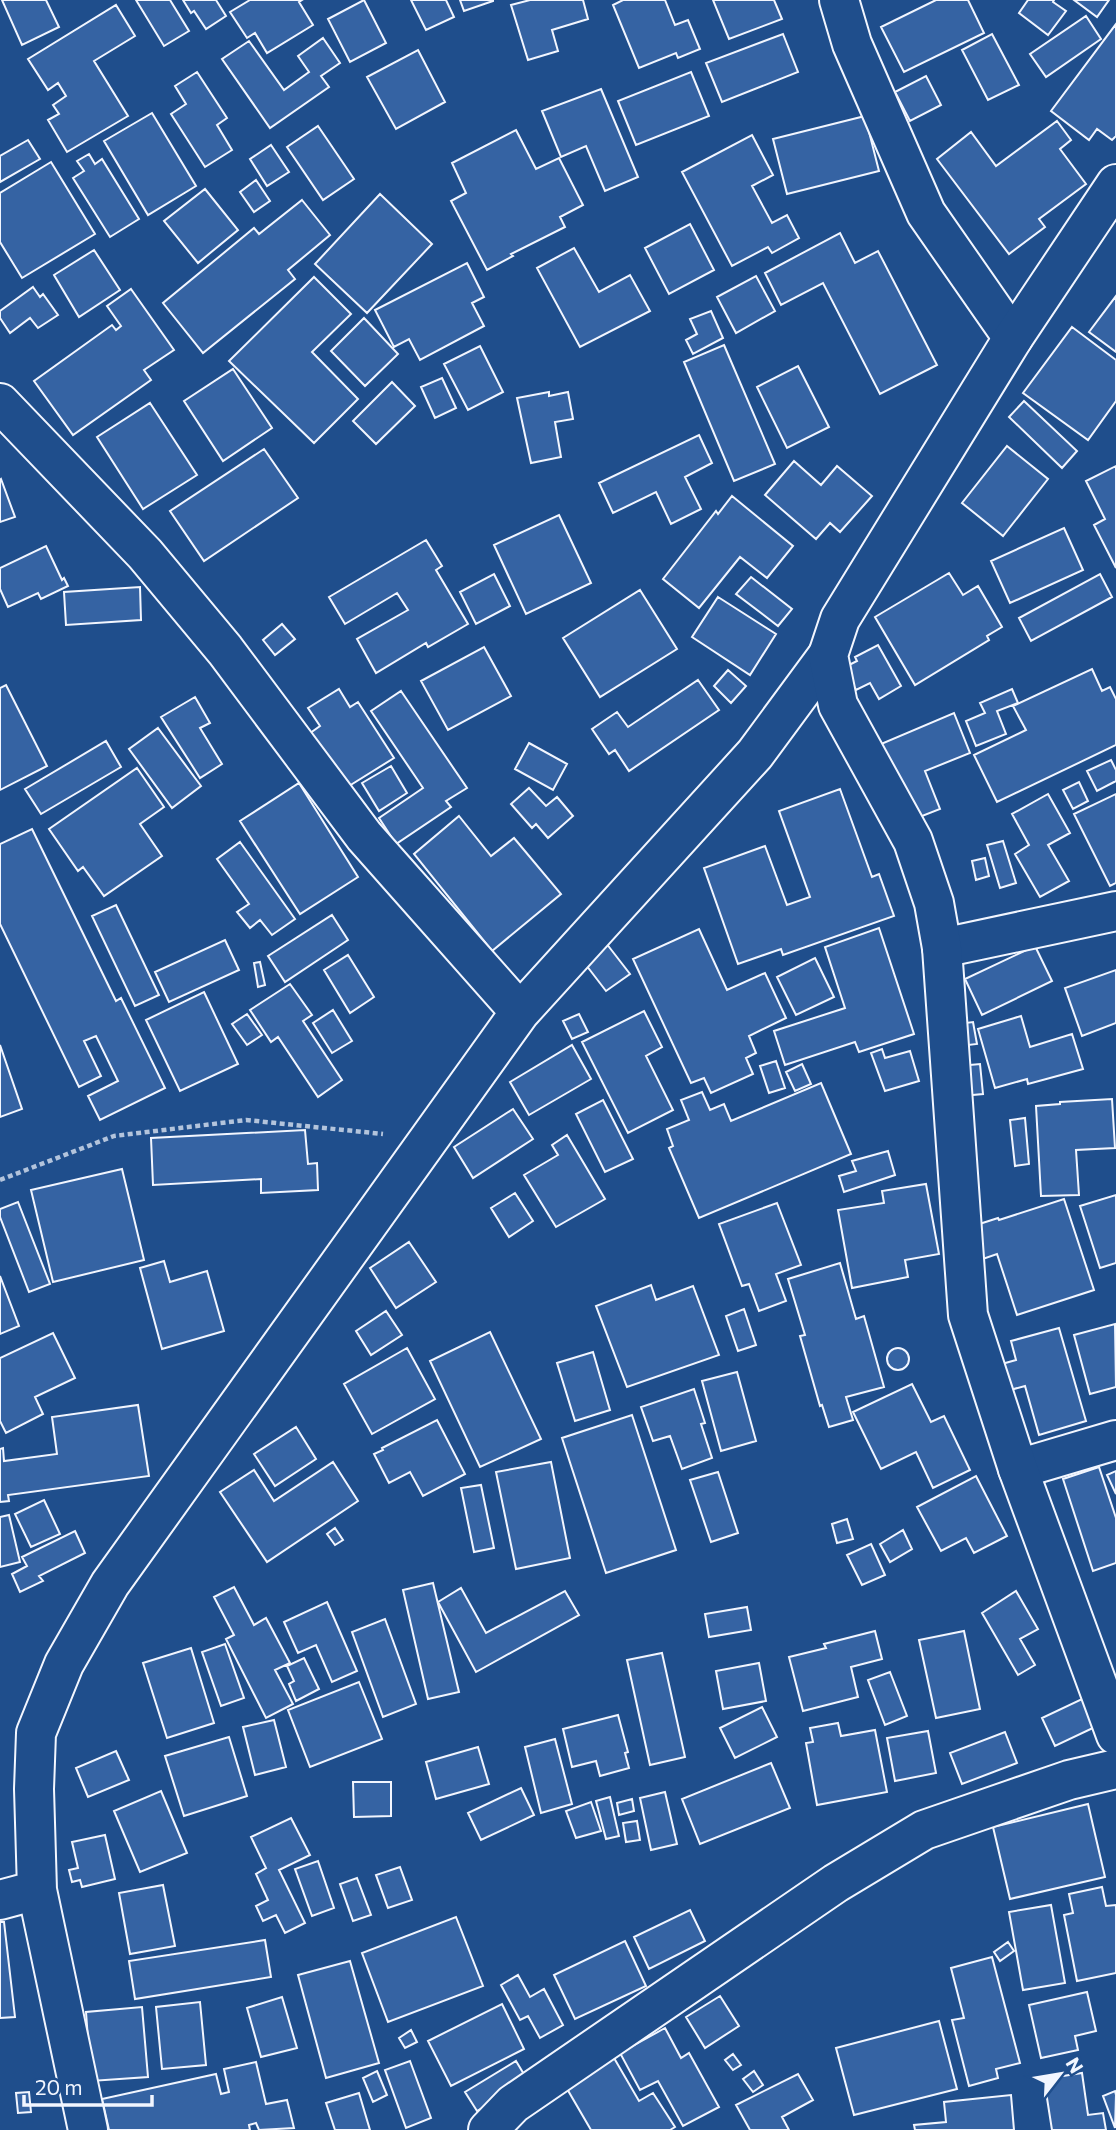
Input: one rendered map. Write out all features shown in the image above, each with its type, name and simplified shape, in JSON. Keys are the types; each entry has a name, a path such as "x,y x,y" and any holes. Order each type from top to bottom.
{"street":[{"path":"839,0 852,44 926,213 1013,338"},
{"path":"88,2130 37,1890 33,1789 36,1733 64,1664 110,1584 520,1012 755,754 828,655 840,619 1013,338 1116,184"},
{"path":"0,403 145,554 225,650 364,836 520,1012"},
{"path":"828,655 838,705 913,841 934,903 943,948 968,1315 1018,1469 1116,1735"},
{"path":"943,948 1116,911"},
{"path":"1018,1469 1116,1440"},
{"path":"488,2130 513,2104 836,1883 925,1830 1069,1780 1116,1769"},
{"path":"0,1900 37,1890"}],"path":[{"path":"0,1180 114,1136 246,1120 429,1139"}],"building":[{"path":"2,0 46,0 59,27 22,45"},
{"path":"136,0 170,0 189,31 164,46"},
{"path":"183,0 216,0 226,16 206,29"},
{"path":"250,0 302,0 299,2 313,25 267,53 255,33 247,38 230,12"},
{"path":"364,0 386,43 350,62 328,19"},
{"path":"411,0 446,0 454,17 426,30"},
{"path":"460,0 493,0 493,1 464,11"},
{"path":"530,0 583,0 588,19 552,30 558,51 528,60 511,5"},
{"path":"623,0 665,0 675,25 688,20 700,49 678,58 676,53 639,68 613,5"},
{"path":"713,0 774,0 782,19 729,39"},
{"path":"936,0 968,0 984,33 904,72 881,27"},
{"path":"1028,0 1054,0 1053,2 1066,11 1048,35 1019,13"},
{"path":"1074,0 1109,0 1097,17"},
{"path":"116,5 135,36 94,61 128,116 67,152 48,120 59,114 53,105 66,96 58,83 48,90 28,59"},
{"path":"1086,16 1101,39 1046,77 1030,54"},
{"path":"1116,24 1116,136 1112,140 1097,129 1089,140 1051,111"},
{"path":"783,34 798,72 722,102 706,63"},
{"path":"992,34 1019,85 988,100 962,50"},
{"path":"323,38 340,63 321,76 329,87 270,128 222,59 249,41 284,90 309,72 298,56"},
{"path":"418,50 445,102 396,129 367,77"},
{"path":"197,72 227,118 217,125 232,150 205,167 171,114 186,104 175,86"},
{"path":"691,72 709,116 636,145 618,101"},
{"path":"926,76 941,105 910,121 895,92"},
{"path":"601,89 638,177 605,191 586,146 561,157 542,111"},
{"path":"152,113 196,186 148,215 104,141"},
{"path":"865,116 879,171 787,194 773,139"},
{"path":"1057,121 1071,140 1060,149 1086,184 1039,219 1045,227 1009,254 937,159 971,132 996,166"},
{"path":"318,126 354,179 323,200 287,147"},
{"path":"516,130 536,169 559,158 583,205 560,217 565,227 511,254 513,256 487,270 451,201 466,193 452,163"},
{"path":"752,135 773,175 752,186 772,223 787,215 799,238 772,253 768,247 732,266 682,172"},
{"path":"28,140 40,159 0,182 0,156"},
{"path":"271,145 289,172 267,186 250,159"},
{"path":"89,154 95,164 102,159 139,219 110,237 73,178 84,171 77,161"},
{"path":"51,162 95,234 22,278 0,242 0,193"},
{"path":"256,180 270,201 254,212 240,192"},
{"path":"205,189 238,230 198,263 164,221"},
{"path":"380,194 432,244 367,313 315,264"},
{"path":"302,200 330,235 288,270 295,279 203,353 163,303 254,228 259,234"},
{"path":"690,224 714,270 669,294 645,248"},
{"path":"840,233 855,263 878,251 937,365 880,394 823,283 781,305 765,273"},
{"path":"574,248 599,292 630,275 650,311 580,347 537,268"},
{"path":"94,250 120,290 79,317 54,275"},
{"path":"467,263 484,297 472,303 484,326 420,360 409,339 394,347 375,310"},
{"path":"756,276 775,311 736,333 717,297"},
{"path":"314,277 351,314 312,352 358,399 314,443 229,361"},
{"path":"33,287 40,297 43,294 58,315 38,328 30,318 10,333 0,318 0,311"},
{"path":"131,289 174,350 144,370 151,380 73,435 34,381 112,325 116,330 121,326 107,306"},
{"path":"1116,296 1116,352 1089,332"},
{"path":"711,311 723,338 693,354 686,340 697,334 690,319"},
{"path":"364,318 398,354 365,386 331,351"},
{"path":"1072,327 1116,360 1116,401 1088,440 1023,393"},
{"path":"724,345 775,464 734,481 684,362"},
{"path":"480,346 503,392 468,410 444,364"},
{"path":"798,366 829,427 787,448 757,387"},
{"path":"233,369 272,428 223,461 184,401"},
{"path":"442,378 456,408 435,418 421,387"},
{"path":"392,382 415,406 376,444 353,421"},
{"path":"549,392 549,396 568,392 573,419 555,422 561,457 531,463 517,398"},
{"path":"1024,401 1077,451 1062,468 1009,417"},
{"path":"150,403 197,475 143,509 97,437"},
{"path":"699,435 712,463 685,477 701,509 671,524 656,492 613,513 599,483"},
{"path":"1007,446 1048,479 1003,536 962,503"},
{"path":"264,449 298,498 204,561 170,511"},
{"path":"794,461 821,485 837,466 872,496 840,532 830,523 816,539 765,495"},
{"path":"1116,466 1116,568 1094,525 1105,519 1086,481"},
{"path":"0,480 15,517 0,522"},
{"path":"732,496 793,546 767,578 740,557 699,608 663,579 716,511 718,514"},
{"path":"559,515 591,583 526,614 494,545"},
{"path":"1064,528 1083,570 1010,603 991,561"},
{"path":"426,540 442,566 436,570 468,624 428,647 426,643 376,673 357,639 408,610 397,593 345,624 329,597"},
{"path":"46,546 62,580 64,578 68,586 41,599 38,593 8,607 0,589 0,568"},
{"path":"949,573 963,595 978,586 1002,627 987,636 989,640 915,685 875,617"},
{"path":"494,574 510,606 476,624 460,592"},
{"path":"1100,574 1112,597 1031,641 1019,618"},
{"path":"751,577 792,609 778,626 736,594"},
{"path":"140,587 141,620 66,625 64,592"},
{"path":"640,590 677,649 600,697 563,638"},
{"path":"718,597 776,634 750,675 692,637"},
{"path":"282,624 295,639 275,655 263,640"},
{"path":"878,645 901,686 879,699 870,683 856,690 843,668 857,661 855,657"},
{"path":"484,647 511,696 448,730 421,681"},
{"path":"1092,669 1102,691 1110,687 1116,699 1116,745 997,802 974,755 1026,730 1013,706"},
{"path":"728,670 746,686 731,703 714,686"},
{"path":"698,680 719,710 629,771 615,750 609,754 592,729 617,712 628,727"},
{"path":"6,685 47,766 0,790 0,688"},
{"path":"339,689 350,707 358,702 394,758 341,791 306,736 320,726 308,708"},
{"path":"1012,689 1018,703 997,711 1006,734 976,746 966,721 985,713 980,703"},
{"path":"401,691 467,788 446,801 451,807 396,844 379,818 423,788 371,711"},
{"path":"195,697 210,723 200,728 222,764 200,778 161,717"},
{"path":"954,713 970,753 925,771 940,809 912,820 881,744"},
{"path":"158,728 201,786 172,808 129,749"},
{"path":"106,741 121,767 41,814 25,789"},
{"path":"529,743 567,764 553,790 515,769"},
{"path":"1111,760 1116,770 1116,781 1097,791 1087,771"},
{"path":"391,766 407,793 379,811 362,783"},
{"path":"137,768 164,807 140,824 162,856 104,896 83,867 78,871 49,829"},
{"path":"1079,782 1088,801 1073,809 1063,790"},
{"path":"299,783 358,877 300,914 240,821"},
{"path":"529,788 546,806 557,797 573,816 548,838 536,824 532,828 511,804"},
{"path":"840,789 872,877 879,874 894,916 783,955 781,949 738,964 704,868 765,846 787,905 810,897 779,811"},
{"path":"1048,794 1070,833 1048,845 1069,881 1040,897 1015,854 1029,845 1012,814"},
{"path":"1116,794 1116,883 1110,886 1074,814"},
{"path":"459,816 491,856 514,838 561,894 492,951 414,854"},
{"path":"32,829 116,1001 121,998 165,1088 100,1120 88,1096 118,1081 96,1036 84,1041 101,1076 79,1087 0,924 0,844"},
{"path":"1003,841 1016,883 1000,888 987,845"},
{"path":"240,842 295,919 272,935 260,920 250,928 237,912 249,904 217,859"},
{"path":"985,858 989,876 976,880 972,861"},
{"path":"116,905 159,995 135,1006 92,916"},
{"path":"332,915 348,940 285,982 268,956"},
{"path":"879,928 914,1034 859,1052 855,1042 785,1065 774,1031 845,1008 825,947"},
{"path":"699,929 727,990 765,973 786,1018 749,1036 756,1053 746,1058 753,1074 711,1093 704,1078 691,1083 633,959"},
{"path":"225,940 239,970 169,1002 155,972"},
{"path":"606,943 630,974 606,991 583,961"},
{"path":"1035,946 1052,981 982,1015 965,979"},
{"path":"348,955 374,997 350,1013 324,970"},
{"path":"815,958 834,997 796,1015 777,977"},
{"path":"260,962 265,985 258,987 254,963"},
{"path":"1116,970 1116,1023 1082,1036 1065,988"},
{"path":"290,984 312,1015 303,1021 342,1080 318,1097 278,1037 271,1042 250,1010"},
{"path":"204,992 238,1064 180,1091 146,1020"},
{"path":"333,1010 352,1041 332,1053 313,1023"},
{"path":"644,1011 662,1047 646,1056 673,1110 628,1133 582,1042"},
{"path":"247,1014 262,1035 247,1045 232,1024"},
{"path":"579,1014 588,1032 572,1039 563,1021"},
{"path":"1021,1016 1030,1047 1072,1034 1083,1069 1028,1084 1027,1079 995,1088 978,1029"},
{"path":"973,1022 977,1044 960,1046 957,1024"},
{"path":"0,1045 22,1109 0,1117"},
{"path":"572,1045 591,1079 529,1115 510,1082"},
{"path":"882,1049 885,1058 910,1051 919,1081 885,1091 871,1053"},
{"path":"776,1061 785,1088 769,1093 760,1066"},
{"path":"802,1064 811,1084 795,1091 786,1072"},
{"path":"980,1064 983,1094 962,1096 959,1066"},
{"path":"821,1083 851,1154 699,1218 669,1148 673,1146 667,1129 689,1120 681,1100 702,1092 710,1110 724,1104 731,1121"},
{"path":"1112,1099 1115,1148 1076,1150 1079,1195 1041,1196 1036,1106"},
{"path":"603,1100 633,1159 605,1172 576,1114"},
{"path":"513,1109 533,1139 473,1178 454,1147"},
{"path":"1025,1118 1029,1164 1015,1166 1010,1120"},
{"path":"305,1130 308,1164 317,1163 318,1190 261,1193 261,1179 153,1185 151,1138"},
{"path":"567,1135 605,1199 556,1227 524,1175 558,1155 552,1145"},
{"path":"888,1151 895,1175 844,1192 839,1176 856,1171 852,1161"},
{"path":"122,1169 144,1260 53,1282 31,1190"},
{"path":"926,1184 939,1254 905,1260 908,1277 852,1288 838,1210 884,1203 882,1191"},
{"path":"515,1193 533,1221 509,1237 491,1208"},
{"path":"1116,1195 1116,1263 1100,1268 1080,1206"},
{"path":"1064,1199 1094,1290 1017,1315 997,1254 977,1261 967,1228"},
{"path":"18,1202 50,1284 29,1292 0,1217 0,1209"},
{"path":"777,1203 801,1265 776,1274 786,1301 759,1311 749,1284 742,1286 719,1224"},
{"path":"409,1242 436,1282 396,1308 370,1268"},
{"path":"164,1261 170,1282 207,1271 224,1331 162,1349 140,1268"},
{"path":"840,1263 856,1319 864,1316 884,1387 846,1397 853,1420 829,1427 822,1405 820,1406 800,1336 805,1335 788,1279"},
{"path":"0,1276 19,1326 0,1334"},
{"path":"651,1285 656,1300 693,1286 719,1355 627,1387 596,1306"},
{"path":"744,1309 756,1345 738,1351 726,1316"},
{"path":"386,1311 402,1335 371,1355 356,1331"},
{"path":"1115,1324 1116,1387 1090,1394 1074,1335"},
{"path":"1059,1328 1086,1421 1039,1435 1025,1386 999,1393 991,1367 1016,1360 1011,1341"},
{"path":"490,1332 541,1439 480,1467 430,1361"},
{"path":"53,1333 75,1378 35,1397 43,1414 6,1433 0,1421 0,1358"},
{"path":"407,1348 435,1399 372,1434 344,1384"},
{"path":"898,1348 906,1351 909,1359 906,1367 898,1370 890,1367 887,1359 890,1351"},
{"path":"593,1352 610,1410 575,1421 557,1363"},
{"path":"737,1372 756,1441 721,1451 702,1381"},
{"path":"912,1384 931,1422 944,1416 970,1470 933,1488 916,1452 881,1469 853,1412"},
{"path":"694,1389 712,1458 682,1469 670,1436 653,1441 641,1407"},
{"path":"138,1405 149,1476 8,1495 9,1501 0,1502 0,1449 3,1448 4,1461 57,1454 52,1417"},
{"path":"632,1415 676,1550 606,1573 562,1438"},
{"path":"437,1420 465,1474 423,1496 410,1472 389,1483 374,1454"},
{"path":"296,1427 316,1459 275,1486 254,1454"},
{"path":"333,1462 358,1501 267,1562 220,1492 254,1470 274,1501"},
{"path":"551,1462 570,1558 516,1569 496,1472"},
{"path":"1099,1467 1116,1518 1116,1563 1093,1571 1063,1479"},
{"path":"1116,1471 1116,1494 1107,1475"},
{"path":"718,1472 738,1533 711,1542 690,1480"},
{"path":"976,1476 1007,1536 974,1553 966,1538 941,1551 917,1507"},
{"path":"481,1485 494,1548 474,1552 461,1488"},
{"path":"44,1500 60,1534 31,1547 15,1514"},
{"path":"9,1515 20,1562 0,1567 0,1517"},
{"path":"847,1519 853,1539 837,1543 832,1524"},
{"path":"335,1528 343,1540 335,1545 327,1534"},
{"path":"903,1530 912,1549 890,1562 880,1544"},
{"path":"75,1531 85,1553 39,1576 43,1581 20,1592 12,1574 27,1566 22,1557"},
{"path":"871,1544 885,1575 862,1585 847,1555"},
{"path":"433,1583 459,1692 428,1699 403,1590"},
{"path":"234,1587 254,1625 266,1618 290,1663 275,1670 293,1704 266,1718 226,1639 234,1635 214,1597"},
{"path":"461,1588 486,1633 565,1591 579,1615 476,1672 438,1602"},
{"path":"1016,1591 1038,1629 1020,1639 1035,1665 1018,1675 982,1613"},
{"path":"327,1602 357,1671 332,1682 316,1645 298,1653 284,1622"},
{"path":"747,1607 751,1630 709,1637 705,1614"},
{"path":"385,1619 416,1704 383,1717 352,1632"},
{"path":"875,1631 882,1659 851,1667 858,1697 803,1711 789,1657 826,1648 824,1644"},
{"path":"964,1631 980,1709 936,1718 919,1640"},
{"path":"225,1644 244,1698 221,1706 202,1652"},
{"path":"191,1648 214,1723 167,1738 143,1663"},
{"path":"662,1653 685,1757 650,1765 627,1660"},
{"path":"304,1658 319,1689 296,1701 289,1684 294,1681 287,1666"},
{"path":"759,1663 766,1701 723,1709 716,1671"},
{"path":"890,1672 907,1716 885,1725 868,1680"},
{"path":"359,1682 382,1739 310,1767 288,1710"},
{"path":"1082,1699 1095,1727 1055,1746 1042,1718"},
{"path":"762,1707 777,1737 735,1758 720,1728"},
{"path":"618,1715 628,1752 625,1753 629,1768 600,1776 596,1761 572,1767 563,1729"},
{"path":"274,1720 286,1767 255,1775 243,1727"},
{"path":"838,1723 841,1736 875,1730 887,1792 817,1805 806,1743 813,1742 810,1728"},
{"path":"928,1731 936,1773 895,1781 887,1738"},
{"path":"1005,1732 1017,1763 962,1784 950,1753"},
{"path":"229,1737 247,1796 184,1816 165,1756"},
{"path":"555,1739 572,1804 541,1813 525,1747"},
{"path":"478,1747 489,1784 436,1799 426,1762"},
{"path":"116,1751 129,1780 88,1797 76,1768"},
{"path":"771,1763 790,1808 700,1844 682,1799"},
{"path":"353,1782 391,1782 391,1816 354,1817"},
{"path":"521,1788 534,1815 481,1840 468,1813"},
{"path":"161,1791 187,1853 140,1872 114,1811"},
{"path":"665,1792 677,1844 651,1850 640,1798"},
{"path":"610,1797 619,1836 606,1839 596,1801"},
{"path":"632,1799 634,1811 619,1815 617,1803"},
{"path":"591,1802 601,1831 576,1838 566,1811"},
{"path":"1088,1804 1105,1877 1010,1899 993,1827"},
{"path":"291,1818 310,1855 279,1870 305,1923 285,1933 276,1915 263,1921 256,1906 268,1900 256,1874 266,1868 251,1837"},
{"path":"637,1821 640,1840 626,1842 623,1823"},
{"path":"105,1835 115,1879 82,1887 80,1880 72,1882 69,1870 78,1868 72,1842"},
{"path":"318,1861 334,1908 312,1916 295,1869"},
{"path":"400,1867 412,1900 388,1908 376,1875"},
{"path":"357,1878 371,1915 353,1921 340,1884"},
{"path":"163,1885 175,1946 130,1954 119,1893"},
{"path":"1102,1887 1106,1906 1116,1905 1116,1973 1077,1981 1064,1915 1073,1913 1069,1894"},
{"path":"1051,1905 1065,1983 1023,1990 1009,1912"},
{"path":"690,1910 705,1941 649,1969 634,1937"},
{"path":"456,1917 483,1986 388,2022 362,1953"},
{"path":"0,1922 4,1922 15,2017 0,2018"},
{"path":"265,1940 271,1977 135,1999 129,1961"},
{"path":"625,1941 646,1986 575,2019 554,1975"},
{"path":"1008,1942 1014,1951 1000,1961 994,1952"},
{"path":"992,1957 1020,2063 996,2069 998,2078 969,2086 952,2020 964,2018 951,1968"},
{"path":"350,1961 379,2063 326,2078 298,1975"},
{"path":"518,1975 530,1997 544,1989 563,2025 540,2038 528,2016 520,2020 501,1985"},
{"path":"1087,1992 1096,2031 1075,2036 1078,2050 1041,2058 1029,2005"},
{"path":"720,1996 739,2026 705,2048 686,2017"},
{"path":"282,1997 297,2048 261,2057 247,2008"},
{"path":"200,2002 206,2065 162,2069 156,2007"},
{"path":"502,2004 524,2049 451,2086 428,2041"},
{"path":"142,2007 148,2077 91,2081 86,2012"},
{"path":"939,2021 957,2089 854,2115 836,2048"},
{"path":"665,2028 681,2058 689,2053 719,2107 683,2126 658,2081 640,2090 620,2053"},
{"path":"411,2030 417,2042 405,2048 399,2038"},
{"path":"733,2054 741,2065 733,2070 725,2060"},
{"path":"614,2058 639,2101 653,2093 675,2127 670,2130 591,2130 566,2087"},
{"path":"410,2061 431,2118 406,2128 385,2070"},
{"path":"516,2061 528,2081 477,2111 465,2092"},
{"path":"256,2062 266,2104 287,2100 294,2128 259,2130 256,2123 249,2125 250,2130 109,2130 102,2099 216,2074 221,2094 229,2092 224,2069"},
{"path":"377,2071 387,2095 373,2102 363,2078"},
{"path":"754,2071 763,2085 753,2092 743,2079"},
{"path":"1082,2073 1088,2115 1103,2113 1106,2130 1052,2130 1044,2079"},
{"path":"798,2074 813,2100 782,2117 789,2130 750,2130 736,2105"},
{"path":"1115,2091 1116,2095 1115,2128 1103,2096"},
{"path":"29,2092 31,2112 18,2113 16,2093"},
{"path":"359,2093 370,2130 335,2130 326,2103"},
{"path":"1011,2095 1014,2130 915,2130 914,2125 946,2122 944,2102"}]}
